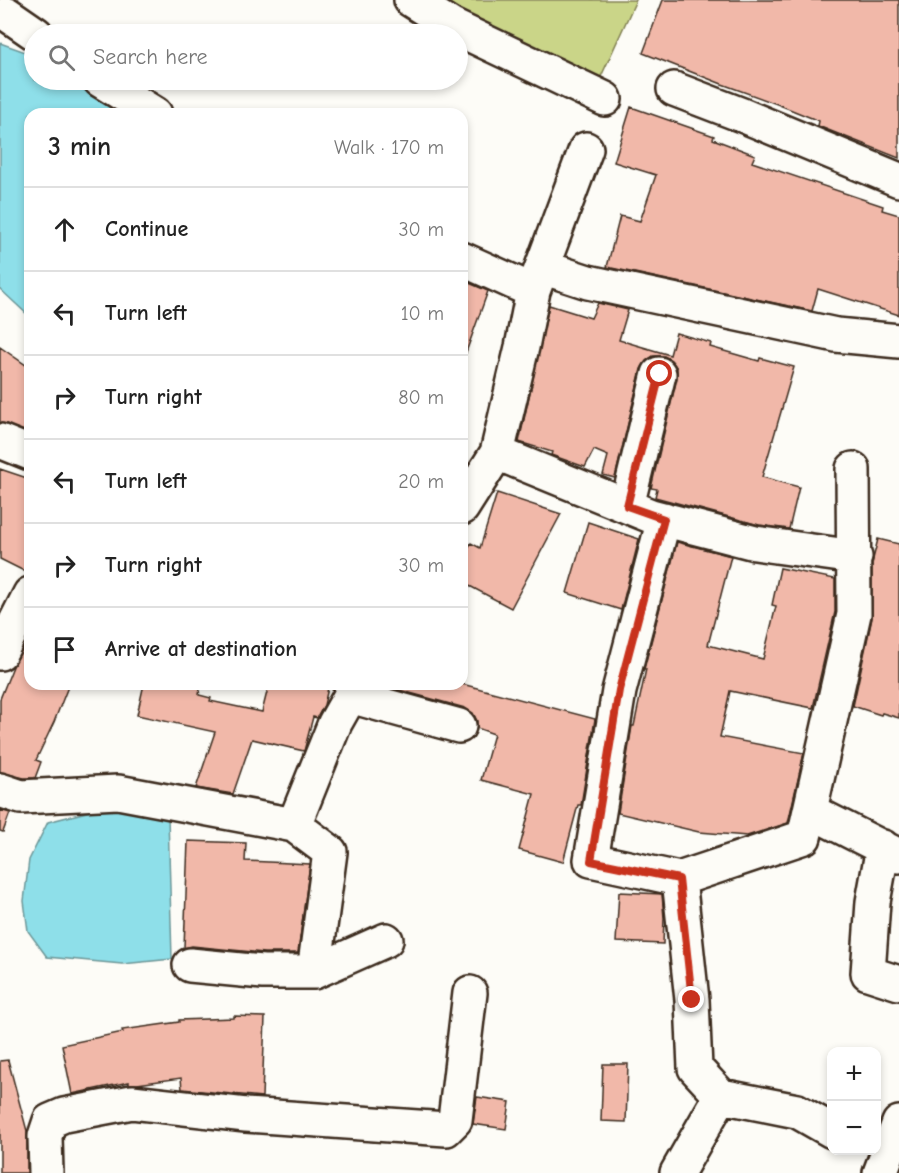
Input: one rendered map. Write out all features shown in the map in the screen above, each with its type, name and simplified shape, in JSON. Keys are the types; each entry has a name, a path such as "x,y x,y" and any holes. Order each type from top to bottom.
{"street":[{"path":"411,0 449,24"},
{"path":"7,14 24,26"},
{"path":"468,34 605,99"},
{"path":"674,89 899,180"},
{"path":"116,90 145,108"},
{"path":"468,499 497,453 537,279 586,149"},
{"path":"468,261 537,279 588,282 836,335 899,341"},
{"path":"627,506 660,374"},
{"path":"0,441 24,451"},
{"path":"497,453 664,519 755,543 855,557"},
{"path":"664,519 619,690 591,861 679,879 804,837 854,614 853,469"},
{"path":"4,634 24,603"},
{"path":"294,825 335,723 354,690 459,726"},
{"path":"0,790 21,797 118,792 294,825 330,852 314,972"},
{"path":"810,811 891,852 873,902 868,973 899,983"},
{"path":"679,879 692,1000 695,1068 721,1096 797,1111 827,1129"},
{"path":"190,965 263,972 314,972 386,940"},
{"path":"46,1173 45,1136 50,1121 64,1114 132,1102 246,1115 446,1129 455,1120 470,993"},
{"path":"677,1173 721,1096"},
{"path":"877,1161 899,1123"}],"green space":[{"path":"441,0 636,0 599,81 469,28 468,24 465,24"}],"water":[{"path":"0,43 24,51 24,90 99,90 122,104 124,108 24,108 24,311 0,289"},
{"path":"114,805 168,816 172,959 122,964 47,957 28,931 24,901 29,860 48,822"}],"building":[{"path":"663,0 899,0 899,158 818,126 819,121 643,53"},
{"path":"631,107 714,136 713,139 755,155 752,162 883,206 882,210 899,215 899,315 818,289 812,311 607,267 620,216 640,221 656,175 614,162"},
{"path":"468,283 488,291 468,347"},
{"path":"598,303 628,310 619,340 670,355 676,333 711,343 710,347 759,361 760,358 794,367 762,477 799,487 789,529 759,525 655,497 657,489 651,488 677,378 677,368 671,360 664,356 653,356 641,369 615,478 603,475 608,456 594,450 585,467 551,455 552,452 519,442 549,305 591,318"},
{"path":"0,347 24,364 24,431 0,423"},
{"path":"0,469 24,477 24,571 0,559"},
{"path":"497,493 561,514 511,608 468,585 468,548 471,543 480,548"},
{"path":"588,522 639,539 621,610 567,593"},
{"path":"878,539 899,544 899,718 853,706 872,618 872,563"},
{"path":"677,542 731,556 708,645 763,659 776,606 772,605 780,568 835,579 835,612 813,708 730,691 720,737 804,753 788,823 747,836 699,832 618,813 632,726 634,726 646,669 644,669"},
{"path":"24,646 24,690 67,690 36,760 41,762 35,778 24,778 0,772 0,699"},
{"path":"468,686 595,719 581,805 578,805 563,862 519,850 534,794 481,780 494,734 477,728 477,721 473,713 465,708 399,690 468,690"},
{"path":"143,690 200,690 199,695 211,698 210,701 262,712 268,690 328,690 324,705 317,718 313,717 304,751 252,739 233,794 196,788 215,732 137,715"},
{"path":"0,810 10,813 3,832 0,831"},
{"path":"188,841 246,843 245,861 310,864 298,953 264,953 192,946 184,948"},
{"path":"619,892 662,894 663,944 616,942"},
{"path":"234,1016 265,1017 262,1097 182,1089 181,1078 137,1084 129,1084 129,1082 72,1094 62,1045 123,1032 122,1030 179,1022 179,1020 234,1018"},
{"path":"8,1060 27,1131 27,1173 0,1173 0,1061"},
{"path":"603,1064 628,1064 626,1122 601,1121"},
{"path":"477,1097 510,1102 506,1129 473,1124"}],"route":[{"path":"660,374 627,506 664,519 619,690 591,861 679,879 692,1000"}]}
